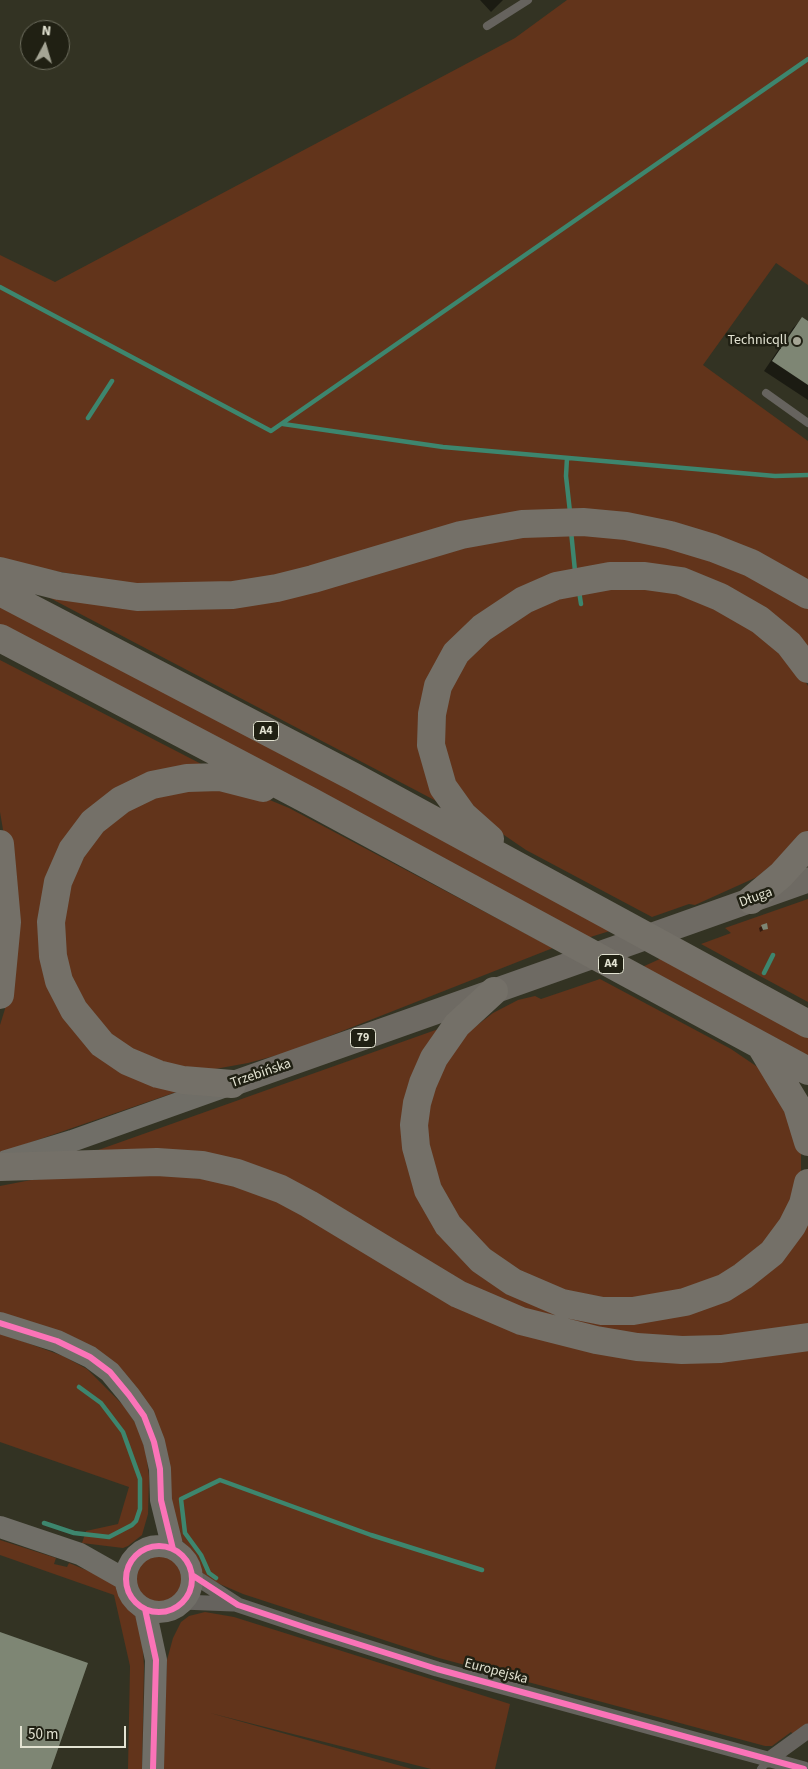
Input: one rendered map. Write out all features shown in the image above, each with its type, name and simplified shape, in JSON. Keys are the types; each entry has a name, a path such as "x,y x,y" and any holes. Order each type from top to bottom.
{"highway":[{"path":"0,571 59,586 137,597 233,594 277,588 313,579 461,535 522,524 583,522 626,526 670,534 751,563 808,595"},
{"path":"531,874 463,815 452,802 437,772 431,745 434,699 443,674 456,653 496,616 540,592 571,582 610,576 662,578 701,588 740,607 760,620 789,644 808,669"},
{"name":"A4","path":"0,592 190,690 808,1024"},
{"name":"A4","path":"0,638 310,801 808,1072"},
{"path":"232,1084 172,1078 143,1068 113,1052 83,1024 66,997 53,956 51,922 58,882 72,850 93,822 121,800 152,785 187,778 220,777 310,801"},
{"path":"0,844 7,922 0,996"},
{"path":"751,900 781,875 808,846"},
{"path":"494,991 458,1025 434,1058 423,1083 417,1104 415,1132 420,1168 437,1209 471,1251 513,1282 562,1304 602,1310 632,1311 685,1302 724,1288 772,1253 792,1226 803,1204 808,1183"},
{"path":"761,1046 797,1106 808,1142"},
{"path":"0,1167 156,1162 202,1165 237,1173 281,1189 309,1204 458,1294 521,1321 596,1340 646,1347 721,1350 808,1337"}],"main road":[{"name":"Długa","path":"521,982 808,880"},
{"name":"Trzebińska","path":"0,1163 72,1141 521,982"},
{"path":"0,1323 75,1349 97,1362 115,1378 140,1410 154,1442 160,1469 161,1500 172,1549"},
{"path":"161,1500 140,1553 127,1569 126,1580 133,1599 145,1609 155,1612 176,1606"},
{"path":"0,1528 80,1554 118,1573 126,1580"},
{"path":"80,1554 140,1553 158,1546 172,1549 186,1560 192,1576 190,1590 176,1606 156,1660"},
{"path":"145,1609 156,1660 154,1769"}],"street":[{"name":"Europejska","path":"192,1576 238,1605 437,1669 764,1765 804,1769"},
{"name":"Europejska","path":"176,1606 238,1605"},
{"path":"764,1765 808,1731"}],"lane":[{"path":"487,26 528,0"},
{"path":"766,393 808,423"}],"shaded area":[{"path":"567,0 808,0 808,285 776,263 703,365 808,441 808,586 619,516 286,577 154,589 0,561 0,255 55,282 515,38"},
{"path":"580,529 702,552 808,605 808,652 798,639 604,566 450,647 440,803 29,587 148,605 445,547"},
{"path":"605,585 687,593 756,627 801,674 808,686 808,831 801,841 757,877 695,905 689,904 652,917 526,850 485,822 454,785 440,727 451,682 475,648 550,599"},
{"path":"0,603 613,930 584,939 0,628"},
{"path":"0,660 211,769 178,770 62,849 63,1007 185,1089 0,1153 0,1025 5,1009 15,954 13,889 0,812"},
{"path":"179,786 248,791 289,808 553,948 289,1052 248,1063 215,1069 182,1070 107,1038 90,1020 60,953 68,877 110,818"},
{"path":"808,899 808,1002 701,944 731,933 725,928"},
{"path":"662,958 808,1037 808,1060 640,968"},
{"path":"600,979 731,1049 759,1068 770,1077 801,1143 801,1178 784,1226 734,1273 639,1303 549,1291 468,1237 425,1164 430,1085 467,1033 493,1013 518,1000 535,996 541,999"},
{"path":"444,1027 406,1152 509,1288 685,1309 808,1209 808,1330 669,1342 521,1314 316,1201 87,1154"},
{"path":"129,1170 250,1185 530,1331 808,1346 808,1726 794,1735 791,1732 772,1746 765,1746 439,1658 243,1594 208,1579 201,1571 198,1559 178,1536 140,1395 0,1314 0,1186 31,1180"},
{"path":"0,1333 63,1356 87,1369 124,1406 138,1427 146,1452 149,1477 148,1514 142,1535 128,1546 123,1548 82,1543 86,1531 118,1524 129,1487 0,1442"},
{"path":"0,1540 56,1558 54,1564 67,1567 69,1563 108,1579 115,1584 122,1600 137,1618 142,1636 144,1666 142,1769 128,1769 130,1666 114,1595 0,1555"},
{"path":"164,1556 168,1557 178,1566 181,1570 181,1588 172,1598 164,1602 154,1602 146,1598 137,1588 136,1574 140,1566 150,1557"},
{"path":"205,1612 234,1617 510,1704 495,1769 431,1769 210,1713 412,1769 162,1769 167,1660 173,1638 181,1622 189,1616"}],"building":[{"name":"Technicqll","path":"802,317 808,321 808,385 772,361"},
{"path":"767,923 768,929 763,930 761,925"},
{"path":"0,1632 88,1663 51,1769 0,1769"}],"waterway":[{"path":"0,287 271,431 808,59"},
{"path":"88,418 112,381"},
{"path":"283,424 443,447 775,476 808,475"},
{"path":"567,458 566,476 570,512"},
{"path":"571,531 575,571"},
{"path":"579,591 581,604"},
{"path":"764,973 773,955"},
{"path":"44,1523 74,1533 109,1537 132,1525 136,1521 140,1509 140,1479 123,1432 101,1403 79,1387"},
{"path":"216,1578 209,1573 201,1555 185,1533 181,1499 220,1480 371,1535 482,1570"}],"cycle path":[{"path":"0,1323 57,1341 90,1357 110,1372 129,1395 144,1416 154,1442 160,1469 161,1500 173,1549"},
{"path":"159,1546 172,1549 182,1556 189,1566 192,1579 189,1592 182,1602 172,1609 159,1612 146,1609 136,1602 129,1592 126,1579 129,1566 136,1556 146,1549 159,1546"},
{"path":"192,1575 238,1605 310,1629 437,1669 804,1769"},
{"path":"145,1609 156,1660 153,1769"}],"place":[{"name":"Technicqll","path":"797,341"}]}
